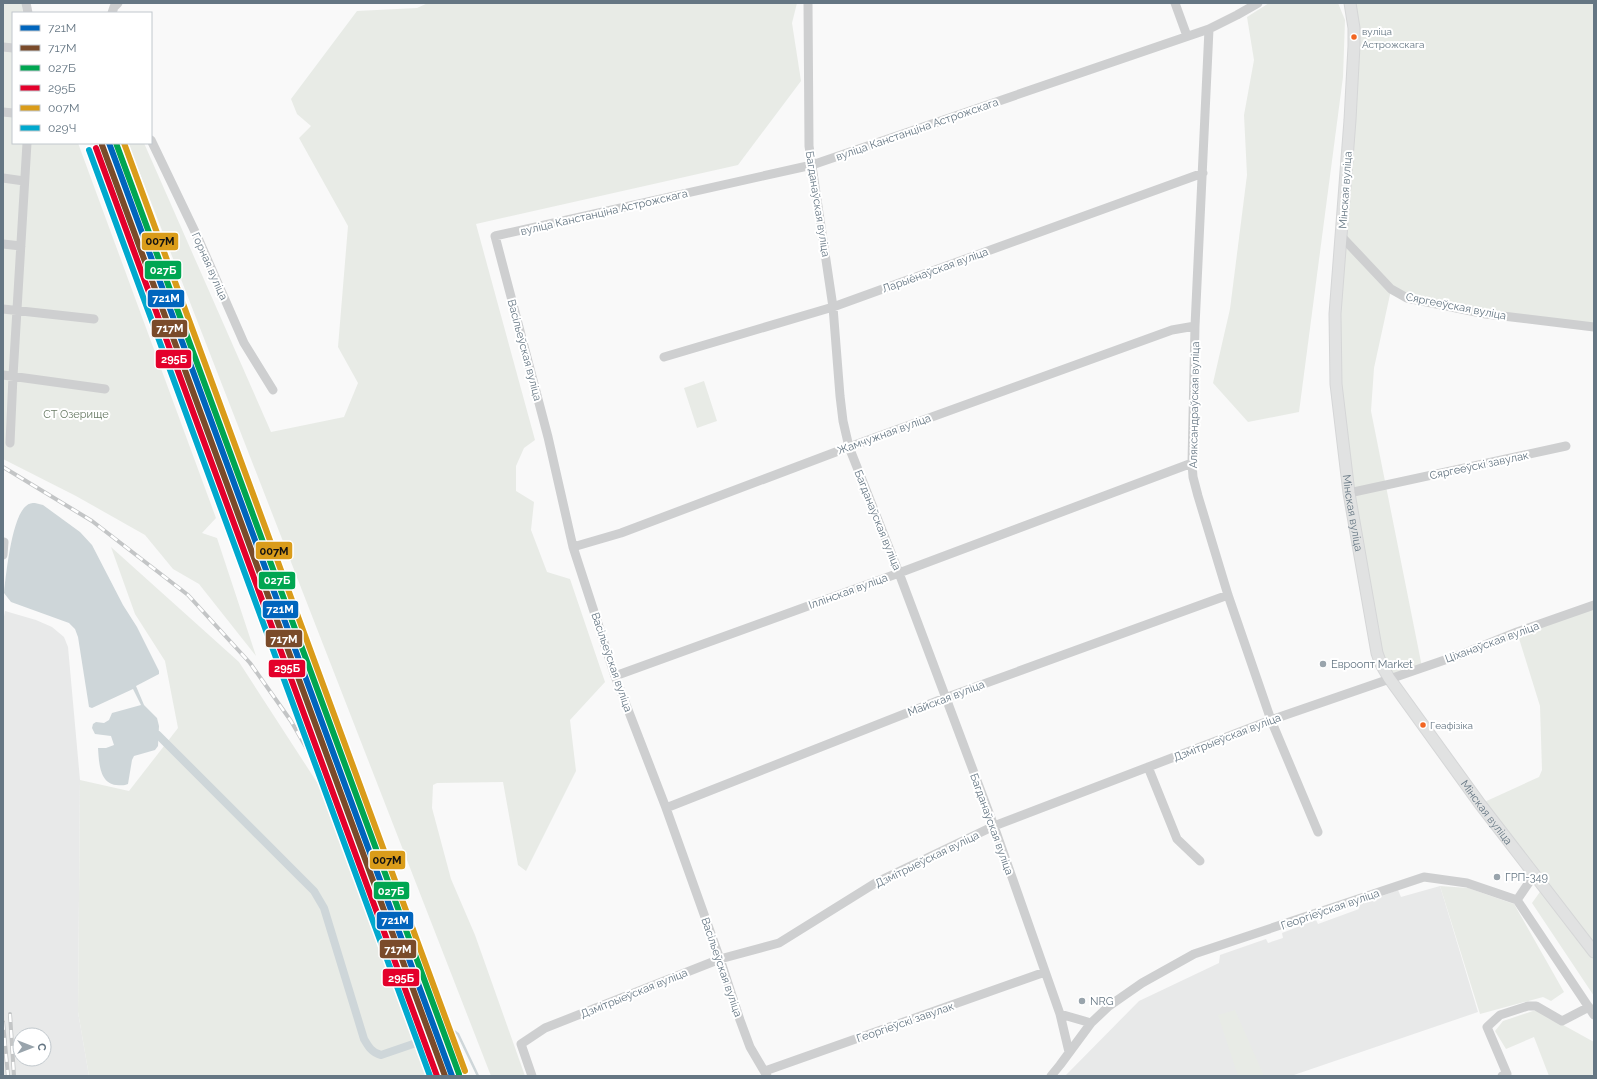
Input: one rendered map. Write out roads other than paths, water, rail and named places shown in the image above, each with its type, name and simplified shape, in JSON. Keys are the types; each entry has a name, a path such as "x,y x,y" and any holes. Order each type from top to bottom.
{"main road":[{"name":"Мінская вуліца","path":"1350,3 1354,28 1354,46 1342,237 1335,314 1336,384 1349,493 1377,653 1381,664 1390,678 1480,804 1594,952"}],"street":[{"name":"Багданаўская вуліца","path":"808,3 809,146 833,307 843,421 849,447 899,573 994,826 1060,1014 1069,1052"},
{"path":"1175,3 1187,36"},
{"name":"вуліца Канстанціна Астрожскага","path":"495,236 812,165 1210,29 1258,3"},
{"name":"Аляксандраўская вуліца","path":"1210,29 1195,326 1193,477 1228,595 1271,720 1318,832"},
{"name":"Горная вуліца","path":"152,142 198,238 244,343 273,390"},
{"path":"10,443 27,144"},
{"name":"Ларыёнаўская вуліца","path":"664,357 833,307 1203,173"},
{"path":"3,178 24,181"},
{"name":"Васільеўская вуліца","path":"495,236 548,436 573,546 615,676 666,808 750,1047 766,1074"},
{"name":"Сяргееўская вуліца","path":"1342,237 1391,290 1407,298 1486,314 1594,327"},
{"path":"3,244 21,246"},
{"path":"3,309 94,319"},
{"name":"Жамчужная вуліца","path":"573,546 621,533 849,447 1172,330 1195,326"},
{"path":"3,374 105,388"},
{"name":"Сяргееўскі завулак","path":"1349,493 1566,446"},
{"name":"Іллінская вуліца","path":"615,676 899,573 1192,463"},
{"path":"3,555 4,542"},
{"name":"Майская вуліца","path":"666,808 945,698 1228,595"},
{"name":"Ціханаўская вуліца","path":"1390,678 1594,605"},
{"name":"Дзмітрыеўская вуліца","path":"532,1076 521,1044 545,1028 720,959 779,942 877,882 994,826 1271,720 1390,678"},
{"path":"1148,767 1177,839 1200,861"},
{"path":"1534,875 1517,900 1594,1015"},
{"name":"Георгіеўская вуліца","path":"1051,1076 1090,1023 1128,992 1194,954 1424,877 1468,883 1517,900"},
{"name":"Георгіеўскі завулак","path":"766,1074 1045,972"},
{"path":"1502,1076 1507,1074 1487,1027 1500,1015 1528,1006 1536,1006 1562,1021 1588,1007"},
{"path":"1060,1014 1090,1023"}],"waterway":[{"path":"158,735 314,891 324,908 364,1039 371,1049 375,1053 381,1055 419,1042"},
{"path":"446,1033 454,1031 458,1034 478,1076"}],"railway":[{"path":"3,467 92,521 188,595 250,663 291,721 322,775 348,830 440,1076"},
{"path":"10,1014 14,1076"},
{"path":"3,1022 8,1076"}],"place":[{"name":"вуліца Астрожскага","path":"1354,37"},
{"name":"Евроопт Market","path":"1323,664"},
{"name":"Геафізіка","path":"1423,725"},
{"name":"ГРП-349","path":"1497,877"},
{"name":"NRG","path":"1082,1001"}],"park label":[{"name":"СТ Озерище","path":"76,414"}]}
